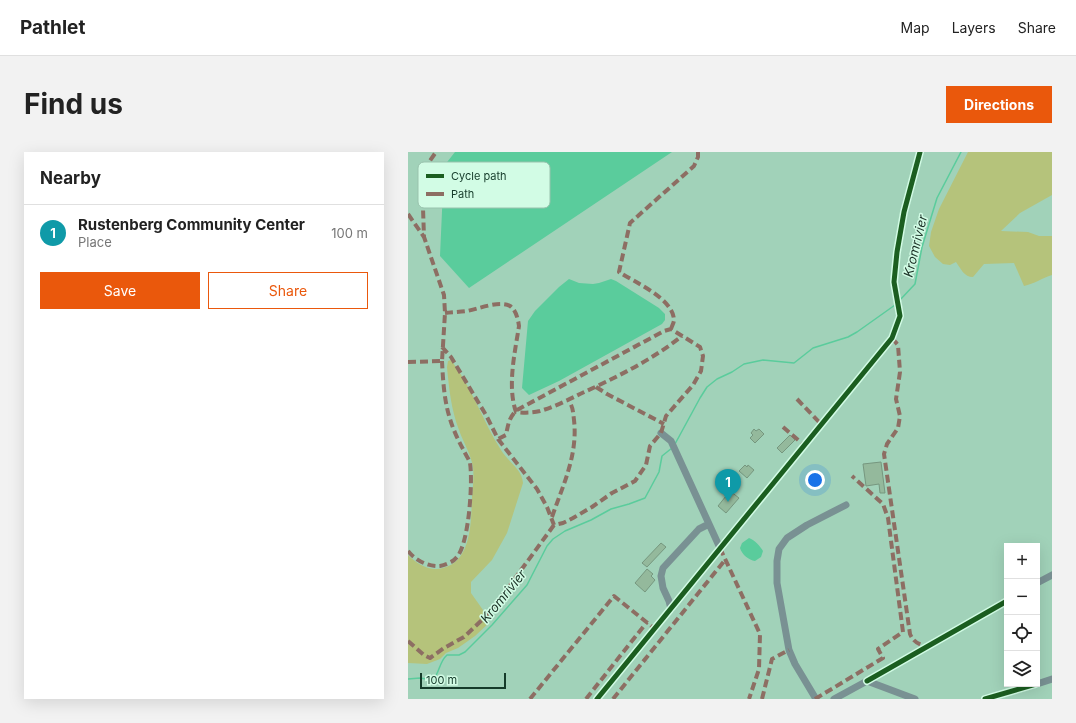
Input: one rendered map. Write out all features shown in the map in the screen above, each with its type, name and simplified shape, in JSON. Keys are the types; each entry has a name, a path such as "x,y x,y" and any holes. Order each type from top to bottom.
{"street":[{"path":"597,699 888,345 896,329 900,316 900,308 894,282 897,252 904,212 920,152"},
{"path":"661,433 670,441 720,548"},
{"path":"816,699 795,664 789,650 777,583 777,561 779,549 787,538 807,525 846,505"},
{"path":"671,609 663,588 661,576 663,568 699,529 709,524"},
{"path":"1040,582 1052,575"},
{"path":"834,699 1004,603"},
{"path":"1040,683 1052,679"},
{"path":"868,681 915,699"},
{"path":"985,699 1026,687"}],"shaded area":[{"path":"455,152 672,152 469,288 440,256 442,208 550,208 550,162 447,162"},
{"path":"968,152 1052,152 1052,195 1020,213 1001,231 1028,232 1039,236 1052,236 1052,275 1024,286 1014,263 984,264 973,277 970,277 961,270 956,262 950,265 943,264 935,257 929,246 931,232 939,209"},
{"path":"569,279 579,283 593,284 611,279 616,281 659,308 665,314 665,320 662,324 559,381 529,395 522,388 528,321 535,311"},
{"path":"451,360 465,382 504,454 520,474 523,483 507,533 492,560 471,582 471,593 483,610 489,623 475,636 458,648 446,653 440,659 427,664 408,663 408,555 420,564 433,569 443,568 453,564 465,549 470,528 473,467 471,457 456,422 452,406 447,367 448,361"},
{"path":"749,538 757,543 763,551 761,557 755,561 746,557 740,548 742,543"}],"building":[{"path":"754,429 756,431 759,429 764,434 755,443 750,438 753,435 751,433"},
{"path":"790,435 795,440 782,453 777,448"},
{"path":"881,462 885,493 880,493 879,484 866,486 863,464"},
{"path":"745,465 747,467 748,465 754,470 747,478 739,471"},
{"path":"730,491 739,498 726,513 718,506"},
{"path":"661,543 666,547 647,567 642,563"},
{"path":"647,569 653,574 651,576 655,580 645,592 635,583"}],"waterway":[{"name":"Kromrivier","path":"899,301 915,284 922,247 937,198 961,152"},
{"name":"Kromrivier","path":"675,444 707,387 717,379 744,364 763,360 794,363 813,348 848,337 857,332 895,305"},
{"name":"Kromrivier","path":"408,679 420,678 433,680 442,661 447,655 459,655 465,652 492,625 527,585 547,546 553,539 565,531 591,520 611,509 645,498 659,472 662,456 672,448"}],"marked path":[{"path":"429,162 436,152"},
{"path":"671,329 674,320 672,312 667,305 652,292 619,272 630,223 694,166 698,157 698,152"},
{"path":"408,362 442,361 445,313 444,295 424,237 423,208"},
{"path":"408,214 424,237"},
{"path":"445,313 467,311 501,304 506,304 514,310 519,326 512,380 513,402 516,412 540,411 566,401 633,368 682,336"},
{"path":"442,347 451,357 486,415 498,439 537,489 547,507 554,525 563,523 573,518 612,493 635,481 646,465 650,446 661,433 666,416 693,385 701,371 703,356 700,347 671,329 664,331 517,410 511,418 506,435 498,439"},
{"path":"892,338 898,345 900,372 896,399 900,416 898,428 887,444 884,454 910,634 915,641 927,647"},
{"path":"408,551 418,560 426,564 440,566 451,562 460,551 467,527 471,484 470,463 451,423 446,405 442,361"},
{"path":"596,387 664,424"},
{"path":"797,399 821,424"},
{"path":"552,517 569,470 574,445 575,433 573,414 572,407 568,400"},
{"path":"783,427 804,445"},
{"path":"815,699 883,658 878,649 903,632 888,518 883,504 852,476"},
{"path":"408,641 424,655 430,658 464,637 497,603 554,525"},
{"path":"720,548 760,634 759,669 749,699"},
{"path":"613,699 725,560"},
{"path":"530,699 614,596 655,629"},
{"path":"586,699 647,622"},
{"path":"762,699 772,659 789,650"}],"cycle path":[{"path":"597,699 892,338 900,316 894,282 897,252 904,212 920,152"},
{"path":"867,681 1004,603"},
{"path":"985,699 1026,687"}],"place":[{"name":"Rustenberg Community Center","path":"728,502"}]}
